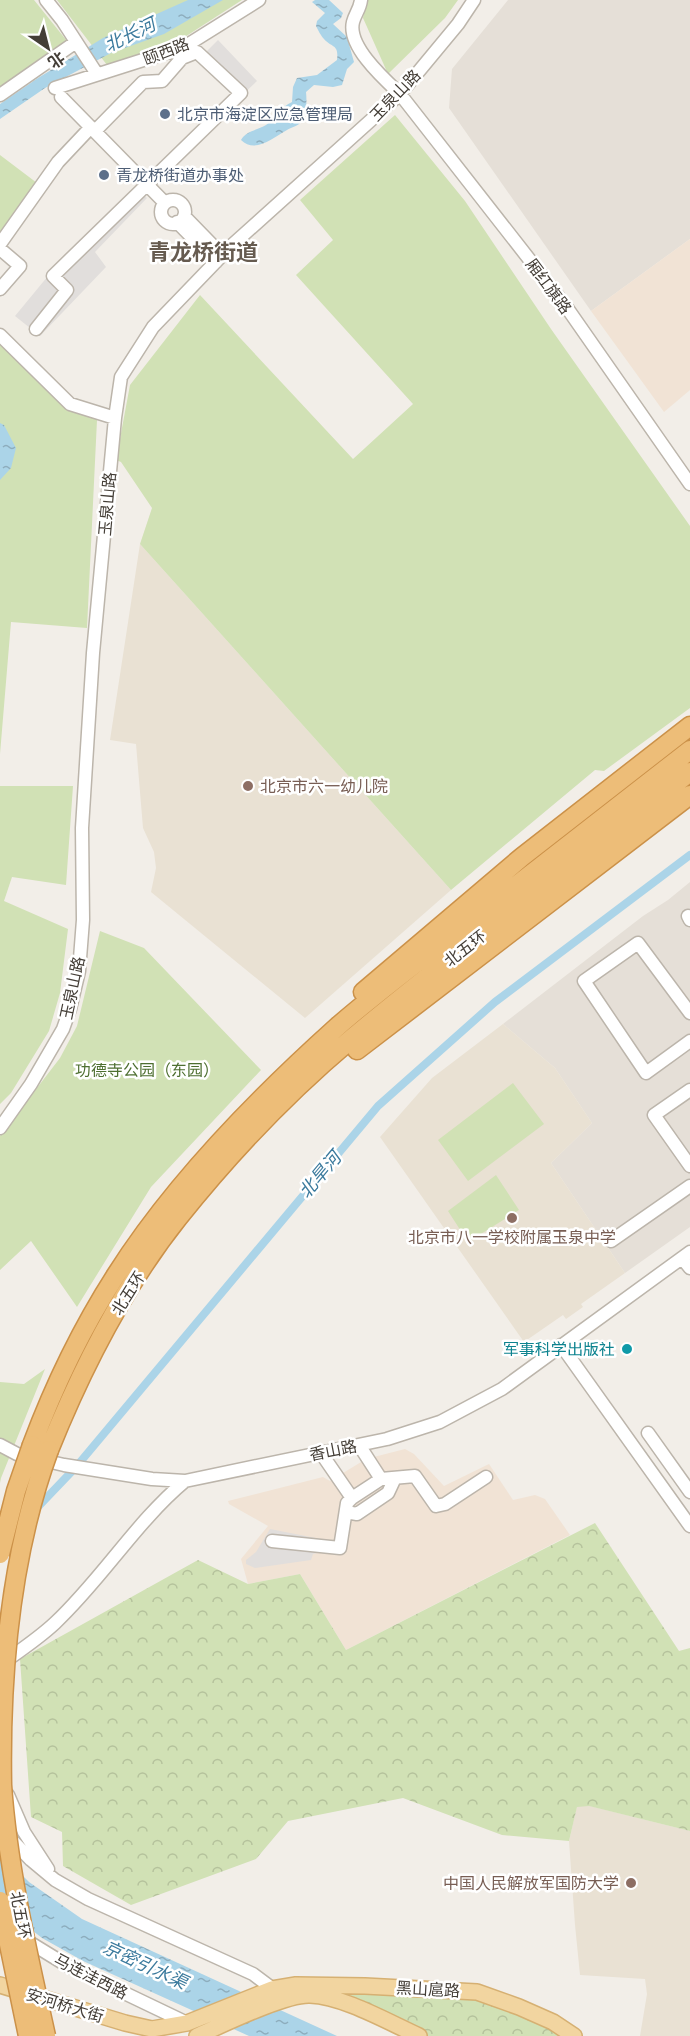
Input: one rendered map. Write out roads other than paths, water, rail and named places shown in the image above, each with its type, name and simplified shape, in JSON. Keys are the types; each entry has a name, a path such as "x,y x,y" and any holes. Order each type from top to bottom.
{"highway":[{"path":"263,1097 328,1024 384,972 522,857 690,726"},
{"name":"北五环","path":"46,2036 15,1887 4,1806 1,1752 4,1667 15,1568 37,1481 40,1448 75,1346 117,1274 164,1208 263,1097 337,1027 690,750"},
{"name":"北五环","path":"0,1554 16,1491 133,1283 178,1219 264,1120 348,1042 396,1002 690,772"},
{"path":"264,1120 690,795"},
{"name":"北五环","path":"0,1901 28,2036"}],"main road":[{"name":"黑山扈路","path":"204,2029 255,1995 272,1989 313,1984 477,1992 553,2022 574,2036"},
{"name":"安河桥大街","path":"0,1985 152,2029 204,2029"},
{"path":"204,2029 290,1997 310,1995 344,2003 419,2036"}],"street":[{"path":"46,0 96,73"},
{"name":"颐西路","path":"93,129 58,92 96,73 184,47 259,0"},
{"path":"361,0 353,22 356,39 373,69 400,94"},
{"name":"玉泉山路","path":"0,1128 32,1084 63,1029 79,971 83,920 82,828 93,653 115,418 121,377 153,327 219,259 400,94 458,24 474,0"},
{"path":"0,95 78,44"},
{"path":"0,244 58,162 143,82 162,81 182,58 197,52 241,93 53,276 67,290 36,329"},
{"name":"厢红旗路","path":"400,94 565,304 690,484"},
{"path":"93,129 165,203"},
{"path":"172,200 180,202 184,208 181,219 168,222 163,217 162,210 165,203 172,200"},
{"path":"181,219 219,259"},
{"path":"0,249 20,266 0,289"},
{"path":"0,335 70,404 115,418"},
{"path":"690,1013 638,942 584,981 646,1073 690,1041"},
{"path":"690,1089 654,1115 690,1166"},
{"path":"611,1241 690,1186"},
{"path":"686,1255 690,1268"},
{"name":"香山路","path":"0,1665 56,1622 163,1499 185,1481 411,1433 458,1414 502,1389 686,1255"},
{"path":"561,1345 690,1526"},
{"path":"648,1433 690,1492"},
{"path":"0,1445 17,1454 64,1465 152,1479 185,1481"},
{"path":"359,1445 381,1479"},
{"path":"321,1453 352,1498"},
{"path":"272,1541 340,1548 347,1503 381,1479 415,1476 435,1506 446,1504 486,1477"},
{"path":"346,1512 357,1514 388,1492 395,1478"},
{"path":"0,1771 24,1832 55,1880"},
{"path":"0,1823 7,1834 32,1860 55,1880 88,1899 253,1974 272,1989 290,1997"},
{"name":"马连洼西路","path":"0,1920 33,1946 68,1966 204,2029"}],"water":[{"name":"北长河","path":"188,0 223,0 164,34 111,53 45,88 0,119 0,104 38,78 103,38"},
{"path":"329,0 343,13 341,18 333,24 347,37 354,62 347,69 342,85 333,87 314,85 306,92 305,113 298,125 264,143 246,144 241,140 243,137 273,120 284,107 292,102 293,87 297,78 317,75 337,60 336,49 323,38 316,26 317,21 325,13 312,2"},
{"path":"0,423 4,425 16,448 11,468 0,480"},
{"name":"京密引水渠","path":"0,1853 29,1882 82,1919 337,2036 249,2036 83,1961 42,1938 0,1905"}],"waterway":[{"name":"北旱河","path":"34,1511 76,1467 378,1106 495,1002 690,855"}],"place":[{"name":"北京市海淀区应急管理局","path":"165,114"},
{"name":"青龙桥街道办事处","path":"104,175"},
{"name":"北京市六一幼儿院","path":"248,786"},
{"name":"北京市八一学校附属玉泉中学","path":"512,1218"},
{"name":"军事科学出版社","path":"627,1349"},
{"name":"中国人民解放军国防大学","path":"631,1883"}],"district":[{"name":"青龙桥街道","path":"203,252"}],"park label":[{"name":"功德寺公园（东园）","path":"147,1070"}]}
